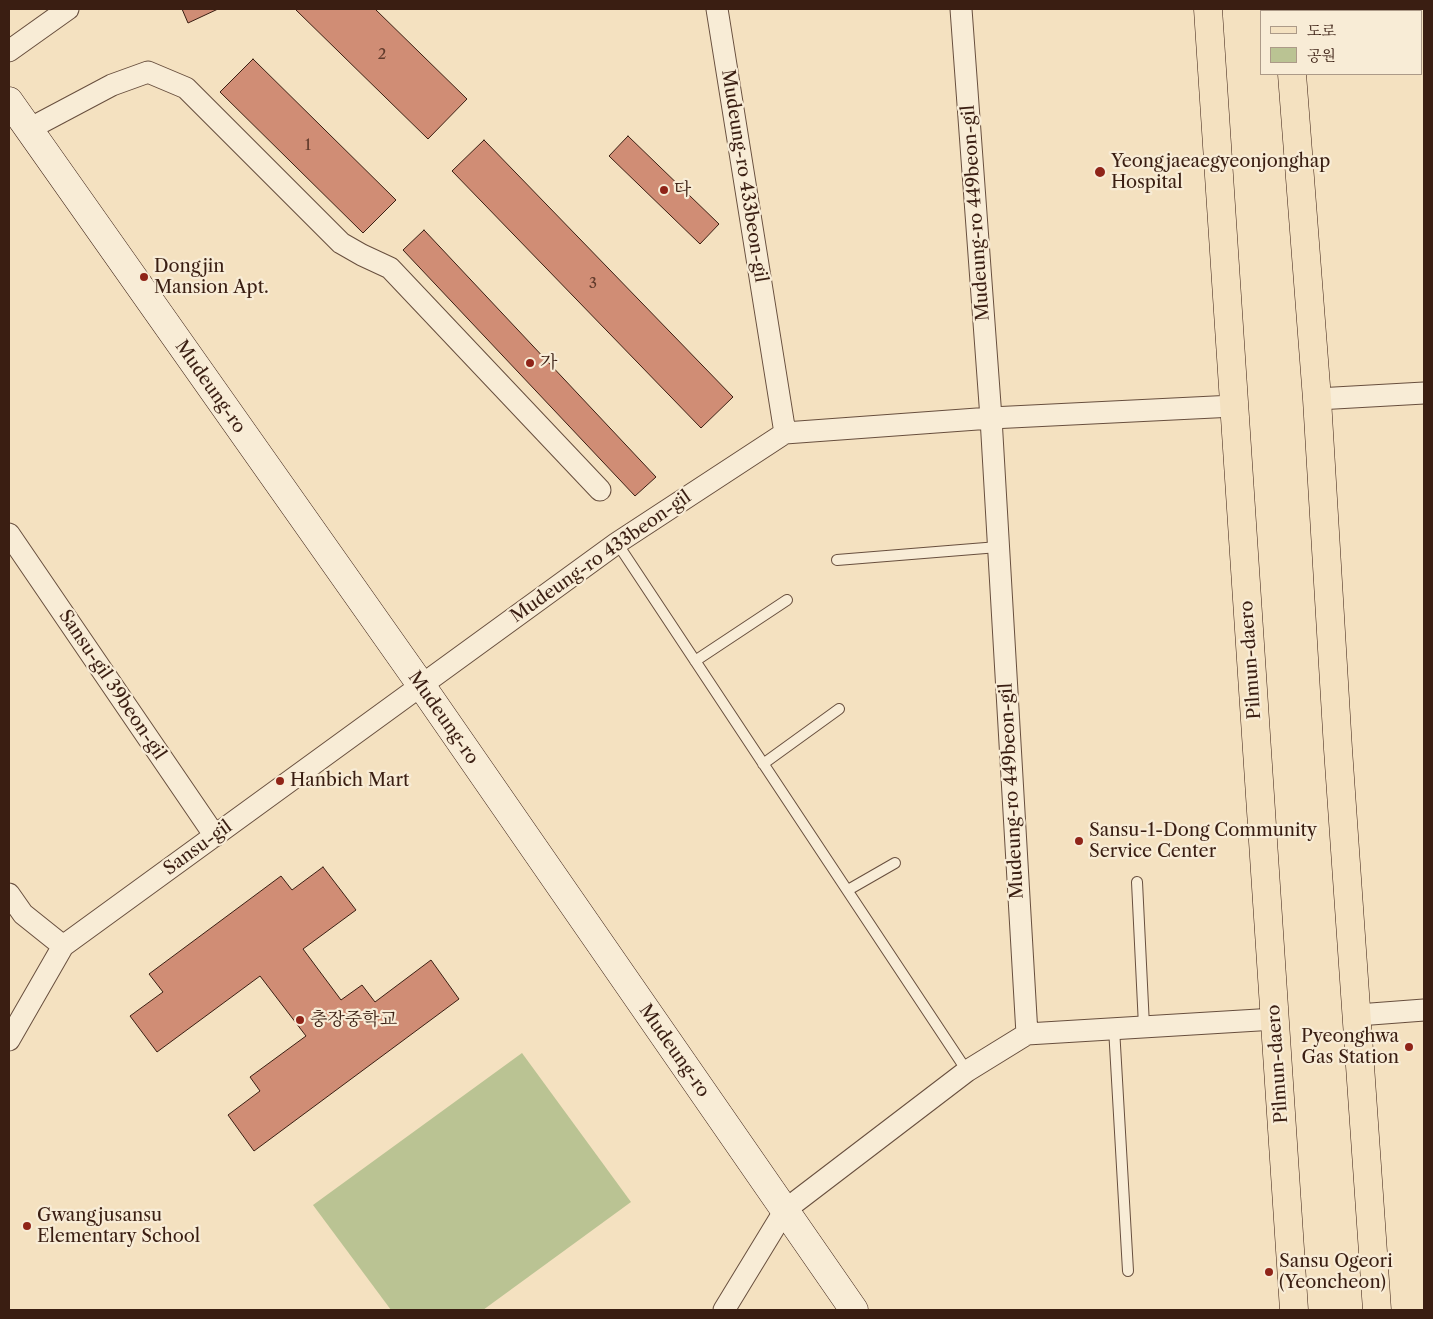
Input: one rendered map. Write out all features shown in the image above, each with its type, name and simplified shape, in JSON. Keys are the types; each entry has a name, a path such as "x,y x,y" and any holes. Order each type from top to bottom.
{"main road":[{"name":"Pilmun-daero","path":"1208,9 1294,1310"},
{"path":"1292,75 1317,399 1338,750 1358,1014 1377,1310"}],"street":[{"path":"9,51 68,9"},
{"name":"Mudeung-ro 433beon-gil","path":"717,9 785,433"},
{"name":"Mudeung-ro 449beon-gil","path":"961,9 991,418 1027,1034"},
{"path":"28,129 112,85 148,72 186,88 341,242 362,255 390,268 600,490"},
{"name":"Mudeung-ro","path":"9,101 420,685 854,1310"},
{"path":"1317,399 1424,393"},
{"path":"991,418 1234,406"},
{"name":"Mudeung-ro 433beon-gil","path":"420,685 617,543 785,433 991,418"},
{"name":"Sansu-gil 39beon-gil","path":"9,534 215,836"},
{"name":"Sansu-gil","path":"9,1040 63,946 420,685"},
{"path":"9,894 23,914 63,946"},
{"path":"1358,1014 1424,1010"},
{"path":"724,1310 785,1210 967,1071 1027,1034 1275,1019"}],"lane":[{"path":"617,543 967,1071"},
{"path":"837,560 998,547"},
{"path":"695,661 787,600"},
{"path":"763,764 839,709"},
{"path":"848,890 895,862"},
{"path":"1136,882 1144,1026"},
{"path":"1114,1028 1128,1271"}],"green space":[{"path":"522,1053 631,1202 483,1310 391,1310 313,1205"}],"building":[{"path":"182,9 218,9 188,23"},
{"path":"297,9 375,9 467,99 428,139"},
{"path":"253,59 396,200 363,233 220,92"},
{"name":"다","path":"628,136 719,224 700,244 609,156"},
{"path":"484,140 733,397 701,428 452,171"},
{"name":"가","path":"424,230 656,477 635,496 403,250"},
{"path":"323,867 356,910 303,949 341,1000 362,985 375,1002 431,960 459,999 254,1151 228,1115 260,1091 250,1077 306,1036 260,976 157,1052 130,1016 163,992 149,974 281,876 292,890"}],"place":[{"name":"Yeongjaeaegyeonjonghap Hospital","path":"1100,172"},
{"name":"다","path":"664,190"},
{"name":"Dongjin Mansion Apt.","path":"144,277"},
{"name":"가","path":"530,363"},
{"name":"Hanbich Mart","path":"280,781"},
{"name":"Sansu-1-Dong Community Service Center","path":"1079,841"},
{"name":"충장중학교","path":"300,1020"},
{"name":"Pyeonghwa Gas Station","path":"1409,1047"},
{"name":"Gwangjusansu Elementary School","path":"27,1226"},
{"name":"Sansu Ogeori (Yeoncheon)","path":"1269,1272"}]}
